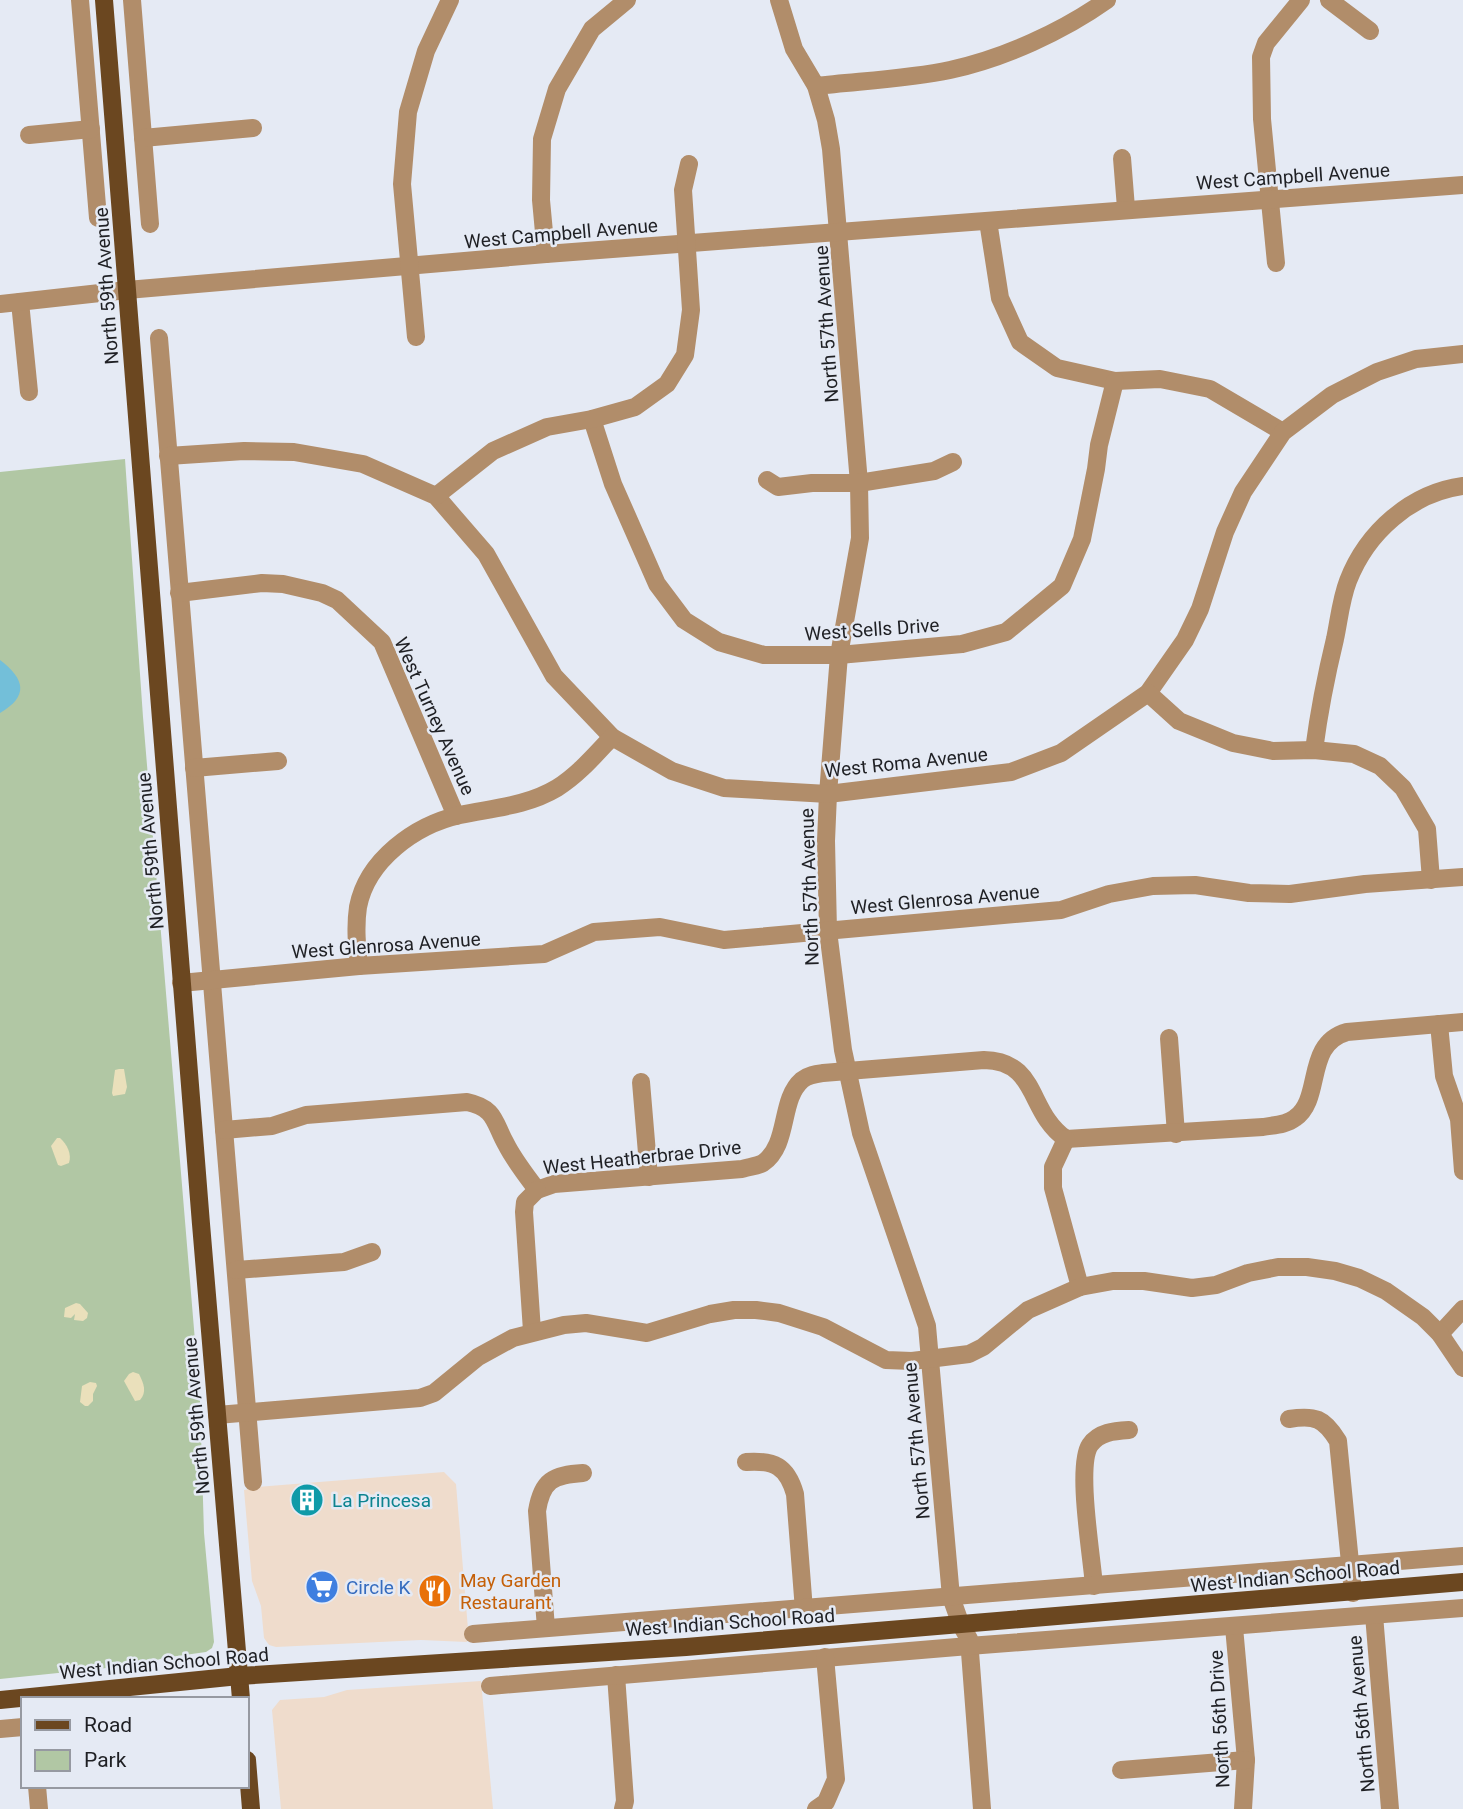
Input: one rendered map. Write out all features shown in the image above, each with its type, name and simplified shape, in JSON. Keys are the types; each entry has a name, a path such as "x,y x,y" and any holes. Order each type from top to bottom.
{"main road":[{"name":"North 59th Avenue","path":"104,0 181,983 241,1697"},
{"name":"West Indian School Road","path":"30,1697 239,1676 673,1648 1463,1583"},
{"name":"West Indian School Road","path":"0,1700 21,1698"},
{"path":"248,1772 251,1809"}],"street":[{"name":"North 59th Avenue","path":"80,0 98,218"},
{"path":"132,0 150,224"},
{"path":"416,337 402,184 408,112 426,51 450,0"},
{"path":"545,254 541,200 542,139 557,89 592,29 627,0"},
{"name":"North 57th Avenue","path":"779,0 794,49 816,86 831,149 859,483 860,538 839,655 828,794 828,931 847,1071 864,1144 925,1314 951,1597 970,1646 982,1809"},
{"path":"816,86 950,70 1027,45 1090,12 1107,0"},
{"path":"1276,263 1262,119 1261,57 1266,43 1301,0"},
{"path":"1329,0 1370,31"},
{"path":"143,138 253,128"},
{"path":"29,135 91,129"},
{"path":"1122,158 1126,208"},
{"path":"436,496 493,451 547,427 592,419 635,407 667,384 685,355 691,310 683,190 689,164"},
{"name":"West Campbell Avenue","path":"0,304 127,290 545,254 840,233 1126,208 1463,185"},
{"path":"988,221 1000,298 1020,342 1057,368 1115,380 1160,379 1209,388 1283,432"},
{"path":"20,302 29,392"},
{"path":"159,338 253,1482"},
{"name":"West Roma Avenue","path":"168,456 244,451 293,452 363,464 436,496 486,554 554,676 611,737 672,771 724,788 828,794 1011,772 1061,753 1148,693 1185,640 1200,609 1225,531 1243,492 1283,432 1332,395 1377,372 1416,359 1463,355"},
{"name":"West Sells Drive","path":"592,419 614,484 657,584 684,620 719,642 764,654 839,655 961,644 1006,632 1062,586 1082,539 1099,445 1115,380"},
{"path":"767,480 778,487 812,483 859,483 934,471 953,462"},
{"path":"1314,750 1323,688 1348,581 1368,544 1392,518 1416,500 1445,488 1463,486"},
{"name":"West Turney Avenue","path":"180,593 262,583 283,584 322,593 337,600 382,642 456,816"},
{"path":"1148,693 1179,721 1233,743 1273,751 1314,750 1354,754 1380,766 1404,788 1427,829 1431,880"},
{"path":"359,966 358,906 367,883 378,866 408,836 456,816 515,806 556,788 583,768 611,737"},
{"path":"194,768 278,761"},
{"name":"West Glenrosa Avenue","path":"181,983 359,966 544,954 594,932 660,927 724,940 1061,910 1109,894 1153,886 1195,886 1249,894 1290,894 1365,884 1463,877"},
{"path":"1080,1287 1053,1188 1053,1167 1066,1139 1176,1134 1283,1124 1297,1117 1307,1102 1324,1048 1334,1035 1463,1022"},
{"path":"1439,1024 1444,1076 1459,1119 1463,1171"},
{"path":"1169,1038 1176,1134"},
{"name":"West Heatherbrae Drive","path":"224,1130 272,1126 306,1115 467,1102 478,1105 495,1118 504,1142 537,1190 554,1184 742,1169 762,1163 776,1147 792,1094 802,1080 823,1073 1000,1060 1013,1066 1024,1076 1044,1118 1066,1139"},
{"path":"640,1082 649,1177"},
{"path":"532,1331 524,1212 525,1202 537,1190"},
{"path":"236,1270 344,1262 372,1252"},
{"path":"216,1415 419,1398 435,1393 478,1357 513,1338 532,1331 586,1323 647,1333 710,1314 757,1310 779,1313 824,1327 886,1360 930,1359 969,1354 983,1347 1028,1310 1080,1287 1113,1281 1144,1281 1192,1288 1216,1285 1262,1269 1307,1267 1359,1278 1386,1291 1423,1317 1440,1334 1463,1368"},
{"path":"1440,1334 1463,1309"},
{"path":"1289,1419 1310,1416 1323,1422 1338,1441 1353,1593"},
{"path":"1094,1586 1084,1462 1092,1443 1099,1436 1113,1431 1129,1430"},
{"path":"747,1462 765,1460 778,1467 792,1483 804,1609"},
{"path":"546,1628 537,1511 539,1500 542,1490 559,1475 583,1473"},
{"name":"West Indian School Road","path":"473,1634 1463,1556"},
{"path":"490,1686 825,1657 1463,1608"},
{"name":"North 56th Avenue","path":"1374,1615 1390,1809"},
{"name":"North 56th Drive","path":"1234,1627 1246,1760 1243,1809"},
{"path":"816,1809 826,1802 836,1779 825,1657"},
{"path":"616,1675 625,1801 623,1809"},
{"path":"0,1729 21,1727"},
{"path":"1121,1770 1246,1760"},
{"path":"37,1788 39,1809"}],"shaded area":[{"path":"444,1472 456,1484 467,1642 421,1640 276,1647 269,1645 264,1638 261,1606 252,1581 244,1490"},
{"path":"481,1681 493,1809 281,1809 272,1710 280,1700 324,1697 347,1690"}],"green space":[{"path":"125,459 143,717 200,1401 204,1533 214,1642 212,1648 206,1652 163,1658 145,1664 0,1679 0,472"}],"sand":[{"path":"124,1069 127,1087 125,1094 113,1096 115,1070"},
{"path":"57,1138 65,1143 70,1156 69,1163 61,1166 58,1165 51,1146"},
{"path":"76,1303 88,1313 83,1321 74,1320 75,1314 71,1318 64,1317 65,1308"},
{"path":"133,1372 139,1374 144,1388 140,1400 135,1401 124,1381"},
{"path":"90,1382 96,1383 97,1386 93,1401 85,1406 80,1402 82,1386"}],"water":[{"path":"0,660 15,674 20,687 16,700 0,713"}],"place":[{"name":"La Princesa","path":"307,1500"},
{"name":"Circle K","path":"322,1587"},
{"name":"May Garden Restaurant","path":"435,1591"}]}
